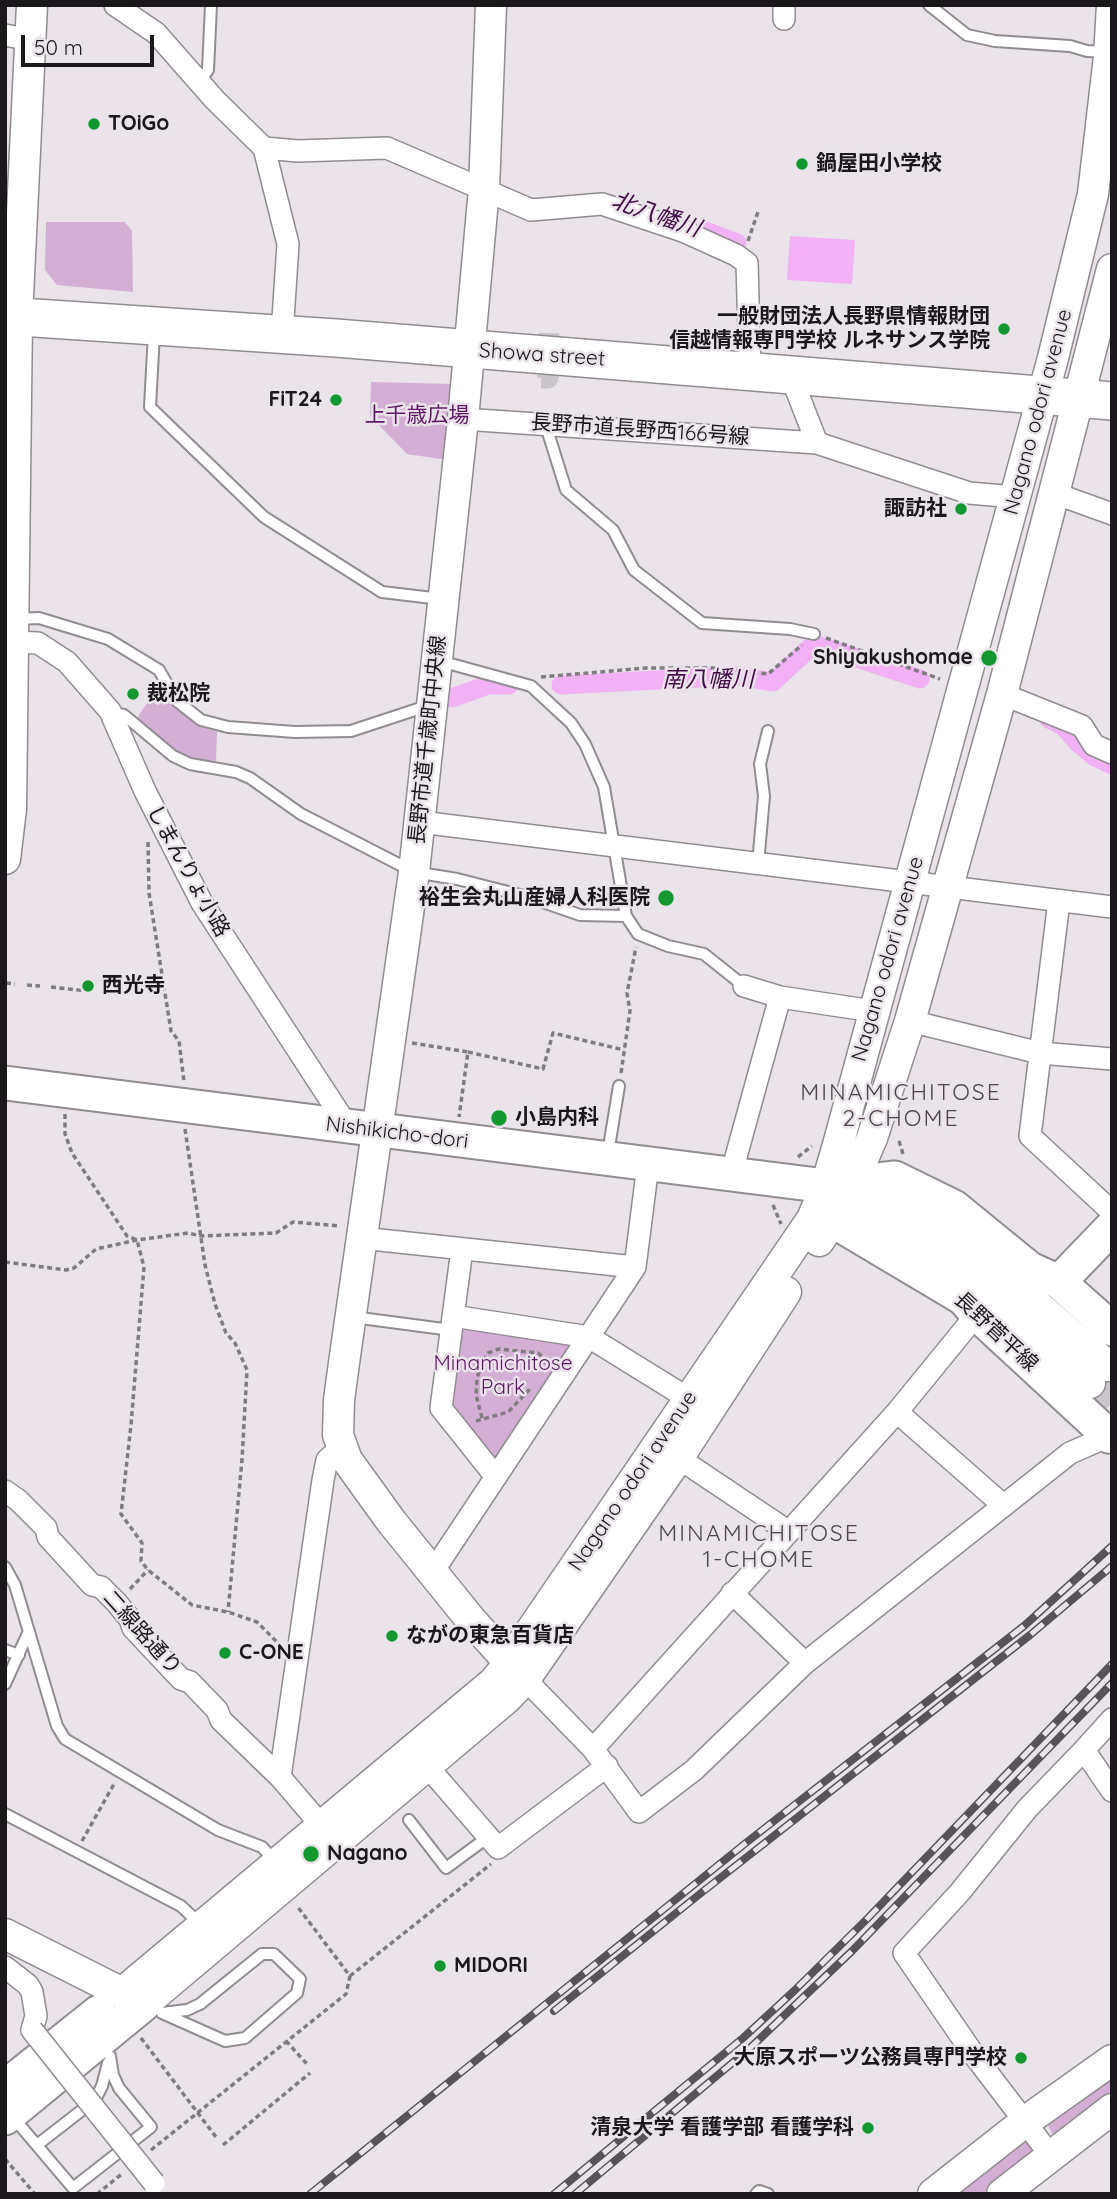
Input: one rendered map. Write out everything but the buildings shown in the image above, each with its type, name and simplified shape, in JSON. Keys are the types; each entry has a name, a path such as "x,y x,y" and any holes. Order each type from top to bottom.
{"highway":[{"name":"Showa street","path":"11,316 282,334 1078,398"}],"main road":[{"name":"Nishikicho-dori","path":"5,1083 731,1174 784,1183 839,1198"},
{"path":"839,1198 895,1178 954,1207 1030,1269 1059,1282 1112,1329"},
{"name":"長野菅平線","path":"839,1198 963,1298 977,1314 1111,1436"},
{"path":"1059,1282 1112,1227"},
{"path":"7,2106 73,2064 140,2009"}],"street":[{"path":"5,859 11,808 11,316 18,38 32,5"},
{"path":"115,5 156,33 199,82 264,148 288,244 282,334"},
{"name":"長野市道千歳町中央線","path":"342,1447 338,1435 339,1400 362,1233 362,1129 390,1039 415,907 414,872 463,419 484,189 491,5"},
{"name":"Nagano odori avenue","path":"668,1451 690,1399 811,1219 839,1198 873,1010 1016,497 1078,398 1093,194 1112,5"},
{"path":"264,148 299,151 387,148 531,210 602,204 683,231 747,264 750,371"},
{"name":"Nagano odori avenue","path":"140,2009 507,1698 517,1671 839,1198 872,1138 909,1021 1002,694 1112,269"},
{"path":"790,374 817,443"},
{"name":"長野市道長野西166号線","path":"463,419 817,443 969,493 1016,497"},
{"path":"1054,493 1112,514"},
{"name":"しまんりょ小路","path":"10,624 67,662 110,711 152,806 202,903 362,1129"},
{"path":"1002,694 1082,726 1094,745 1112,753"},
{"path":"420,822 1112,907"},
{"path":"1059,901 1030,1136 1112,1212"},
{"path":"744,986 780,997 873,1010"},
{"path":"731,1174 780,997"},
{"path":"909,1021 1041,1053 1112,1059"},
{"path":"432,1573 635,1267 648,1165"},
{"path":"839,1198 884,1196 963,1242 1099,1374"},
{"path":"362,1233 462,1249 635,1267"},
{"path":"462,1249 441,1408 496,1477"},
{"path":"593,1749 897,1412 977,1314"},
{"path":"452,1323 589,1337 690,1399"},
{"path":"897,1412 1003,1505"},
{"path":"280,1777 327,1460 342,1447 347,1460 432,1573 517,1671 593,1749 639,1811 694,1770 805,1663 1003,1505 1070,1453 1111,1436"},
{"path":"668,1451 789,1532"},
{"name":"二線路通り","path":"5,1491 46,1528 48,1537 92,1585 101,1587 116,1602 131,1619 133,1628 181,1679 190,1682 218,1710 220,1720 280,1777 321,1825"},
{"path":"732,1593 805,1663"},
{"name":"Nagano odori avenue","path":"140,2009 203,1927 494,1682 517,1671"},
{"path":"1051,2156 974,2055 905,1953 960,1892 1027,1809 1112,1719"},
{"path":"1084,1749 1112,1791"},
{"path":"427,1766 493,1843 607,1766"},
{"path":"5,1934 140,2009"},
{"path":"5,1967 28,1985 32,1992 36,2015 32,2030 154,2183"},
{"path":"933,2194 1026,2121 1112,2060"},
{"path":"1002,2194 1112,2109"}],"lane":[{"path":"199,82 208,69 211,5"},
{"path":"929,5 967,36 1109,52"},
{"path":"155,325 150,407 264,517 382,592 443,599"},
{"path":"545,423 566,490 613,530 634,570 702,623 790,629 814,634"},
{"path":"10,624 39,618 108,639 159,670 177,701 201,720 228,727 295,732 351,731 432,705"},
{"path":"437,660 531,686 571,723 585,744 604,787 626,916 638,934 668,946 704,954 744,986"},
{"path":"110,711 124,715 173,756 190,764 236,772 250,778 301,814 414,872 457,879 528,897 580,915 626,916"},
{"path":"758,864 764,796 760,764 768,731"},
{"path":"607,1160 619,1086"},
{"path":"351,1317 452,1323"},
{"path":"5,1567 15,1585 57,1726 65,1739 218,1830 262,1846 277,1863"},
{"path":"5,1684 29,1632"},
{"path":"5,1650 19,1655"},
{"path":"5,1814 181,1906 203,1927"},
{"path":"409,1820 446,1868 493,1843"},
{"path":"262,1954 274,1954 300,1979 297,1993 245,2038 225,2041 140,2009 187,2010 200,2004 262,1954"},
{"path":"37,2145 95,2100 140,2009"},
{"path":"7,2106 73,2188 151,2127 119,2088 113,2076 140,2009"},
{"path":"756,2194 759,2191 768,2194"}],"path":[{"path":"741,260 759,209"},
{"path":"540,677 646,668 713,668 768,674 814,634 940,679"},
{"path":"152,806 148,817 149,893 171,1031 179,1041 185,1089"},
{"path":"619,1086 630,1010 626,993 638,934"},
{"path":"6,983 15,984"},
{"path":"27,985 40,986"},
{"path":"51,987 87,991"},
{"path":"390,1039 468,1052 543,1069 553,1033 624,1050"},
{"path":"455,1141 468,1052"},
{"path":"66,1102 65,1134 72,1153 127,1237 137,1240"},
{"path":"185,1124 205,1265 220,1320 235,1343 247,1370 228,1612"},
{"path":"782,1226 784,1183 813,1146"},
{"path":"5,1262 66,1270 74,1268 96,1249 137,1240 188,1233 201,1236 276,1233 293,1222 362,1233"},
{"path":"137,1240 144,1267 121,1514 142,1544 141,1561 148,1570 192,1605 228,1612 257,1622 296,1660"},
{"path":"482,1418 476,1395 477,1379 481,1364 488,1353 499,1349 538,1353 543,1357 544,1368"},
{"path":"458,1430 482,1418 508,1412 530,1388"},
{"path":"116,1602 148,1570"},
{"path":"76,1851 120,1773"},
{"path":"350,1976 494,1862 493,1843"},
{"path":"140,2009 216,2137"},
{"path":"286,2041 307,2064"},
{"path":"223,2145 310,2073"},
{"path":"5,2159 35,2194"}],"green space":[{"path":"46,222 125,222 132,231 133,292 57,285 45,270"},
{"name":"上千歳広場","path":"371,382 453,384 447,460 407,454 370,416"},
{"path":"151,697 158,704 164,698 201,727 217,732 216,761 186,758 137,718"},
{"name":"Minamichitose Park","path":"473,1325 578,1346 498,1463 452,1411 463,1327"},
{"path":"1112,2069 1112,2094 1054,2137 1044,2118"},
{"path":"1025,2139 1034,2152 982,2194 952,2194"}],"shaded area":[{"path":"790,236 855,240 852,284 787,280"}],"waterway":[{"name":"北八幡川","path":"705,231 737,243"},
{"name":"南八幡川","path":"561,685 737,676 773,682 814,644 920,679"},
{"path":"452,698 488,685 509,685"},
{"name":"南八幡川","path":"1049,719 1063,726 1095,757 1112,765"}],"tunnel":[{"path":"541,378 548,378 549,331 545,331"},
{"path":"1090,1383 1112,1403"}],"railway":[{"path":"310,2194 747,1842 1024,1626 1112,1546"},
{"path":"554,2011 1030,1635 1112,1566"},
{"path":"554,2194 743,2038 794,1991 867,1919 1112,1664"},
{"path":"575,2194 749,2049 852,1951 1112,1683"}],"place":[{"name":"TOiGo","path":"94,124"},
{"name":"鍋屋田小学校","path":"802,164"},
{"name":"一般財団法人長野県情報財団 信越情報専門学校 ルネサンス学院","path":"1004,329"},
{"name":"FiT24","path":"336,400"},
{"name":"諏訪社","path":"961,509"},
{"name":"Shiyakushomae","path":"989,658"},
{"name":"裁松院","path":"133,694"},
{"name":"裕生会丸山産婦人科医院","path":"666,898"},
{"name":"西光寺","path":"88,986"},
{"name":"小島内科","path":"499,1118"},
{"name":"ながの東急百貨店","path":"392,1636"},
{"name":"C-ONE","path":"225,1653"},
{"name":"Nagano","path":"311,1854"},
{"name":"MIDORI","path":"440,1966"},
{"name":"大原スポーツ公務員専門学校","path":"1021,2058"},
{"name":"清泉大学 看護学部 看護学科","path":"868,2128"}],"district":[{"name":"MINAMICHITOSE 2-CHOME","path":"901,1106"},
{"name":"MINAMICHITOSE 1-CHOME","path":"759,1547"}]}
